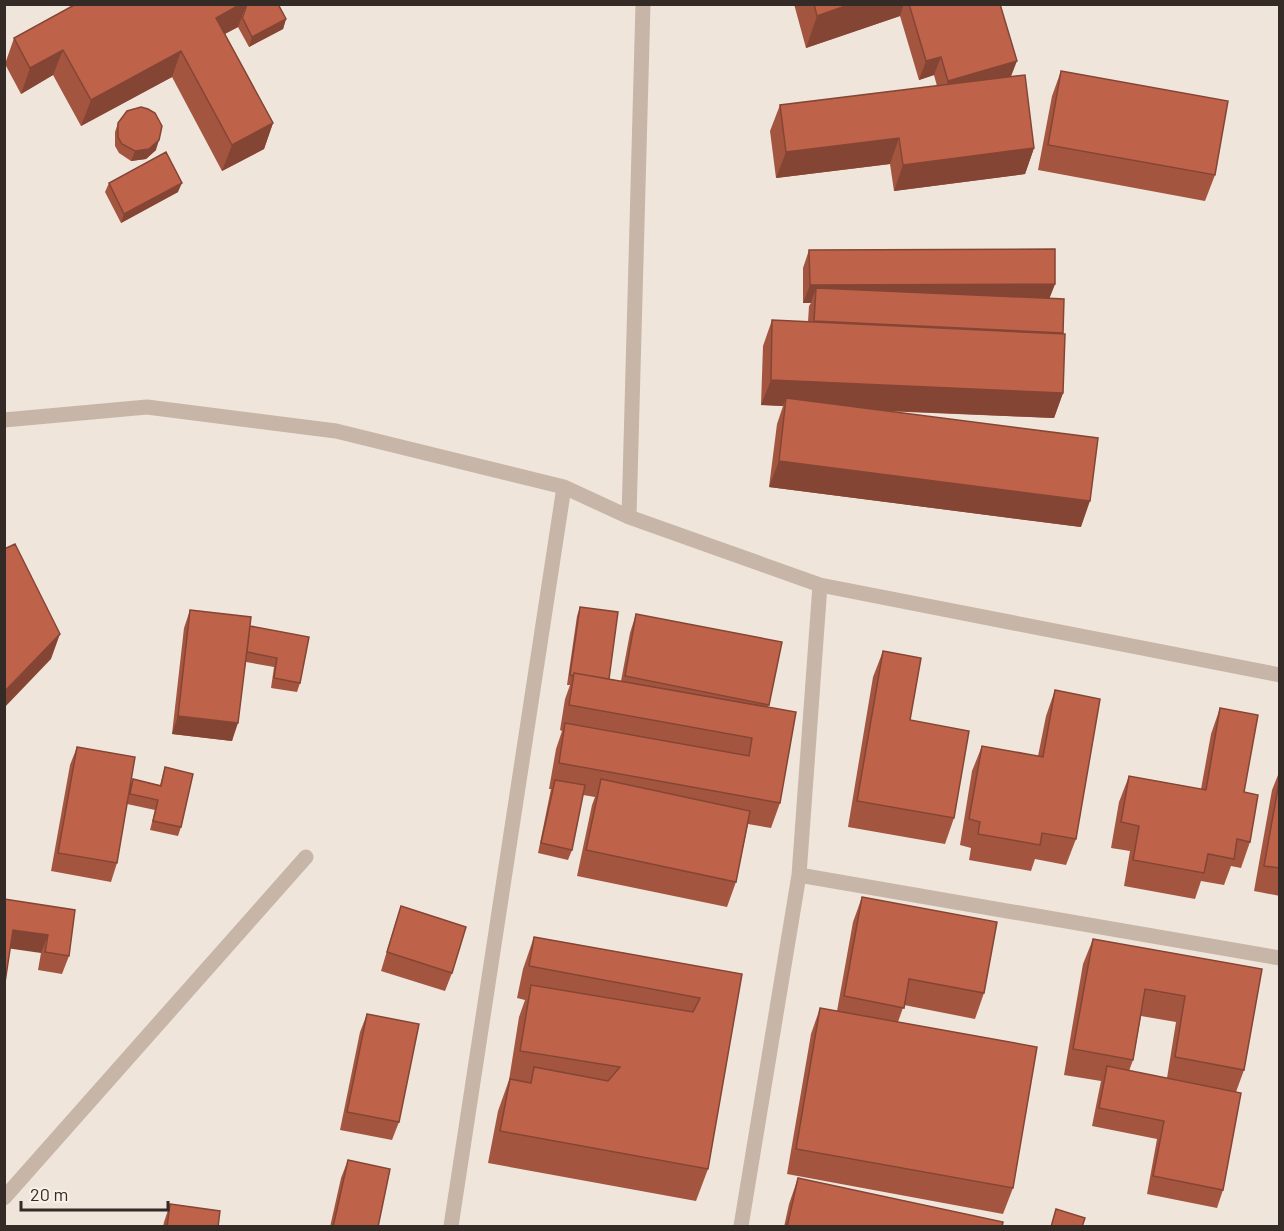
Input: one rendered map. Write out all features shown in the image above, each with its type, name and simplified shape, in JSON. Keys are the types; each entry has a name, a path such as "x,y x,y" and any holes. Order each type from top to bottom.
{"street":[{"path":"629,517 643,4"},
{"path":"4,420 147,407 336,431 564,487 629,517 820,585 1280,675"},
{"path":"451,1227 564,487"},
{"path":"741,1227 799,875 820,585"},
{"path":"4,1198 306,857"},
{"path":"799,875 1280,958"}],"building":[{"path":"76,4 241,4 216,18 273,123 232,145 181,51 91,100 63,50 30,68 14,38"},
{"path":"247,4 278,4 286,19 252,37 242,17"},
{"path":"814,4 851,4 817,16"},
{"path":"909,4 1000,4 1017,61 948,81 941,57 926,61"},
{"path":"1061,71 1228,101 1215,175 1048,145"},
{"path":"1025,75 1034,148 903,165 899,138 786,152 780,105"},
{"path":"141,107 155,113 162,126 159,140 149,149 135,151 122,144 118,137 118,123 127,111"},
{"path":"166,152 182,183 124,214 109,183"},
{"path":"1055,249 1055,284 810,285 809,250"},
{"path":"816,288 1064,299 1063,333 814,321"},
{"path":"772,320 1065,334 1063,393 771,380"},
{"path":"786,398 1098,438 1090,501 779,461"},
{"path":"15,544 60,634 4,692 4,549"},
{"path":"580,607 618,612 609,679 574,673 573,676 570,675"},
{"path":"190,610 251,617 238,723 178,716"},
{"path":"636,614 782,642 769,705 625,676"},
{"path":"250,626 309,637 300,683 274,678 277,658 247,652"},
{"path":"883,651 921,658 910,720 969,731 954,818 857,801"},
{"path":"574,673 796,712 780,803 559,763 565,723 749,756 752,738 569,705"},
{"path":"1055,690 1100,699 1076,839 1042,833 1040,845 978,834 980,822 969,819 982,746 1043,757"},
{"path":"1220,708 1258,715 1244,792 1258,795 1250,842 1237,839 1234,859 1208,854 1204,873 1133,860 1139,826 1121,822 1129,776 1206,790"},
{"path":"77,747 135,757 117,863 58,853"},
{"path":"165,767 193,774 181,827 153,821 158,800 130,794 133,779 161,786"},
{"path":"1280,777 1280,868 1264,866"},
{"path":"601,779 750,811 736,882 586,850"},
{"path":"555,780 585,785 572,850 541,843"},
{"path":"862,897 997,922 984,993 909,979 904,1008 844,996"},
{"path":"4,899 75,910 69,956 45,952 48,935 13,930 4,989"},
{"path":"401,906 466,927 452,973 387,952"},
{"path":"534,937 742,974 708,1169 500,1131 510,1079 531,1083 534,1067 608,1081 620,1067 520,1051 531,985 693,1012 700,998 529,966"},
{"path":"1093,939 1262,969 1244,1070 1175,1057 1185,996 1145,989 1133,1060 1073,1049"},
{"path":"820,1008 1037,1047 1013,1188 796,1149"},
{"path":"367,1014 419,1024 399,1122 347,1112"},
{"path":"1107,1066 1241,1093 1223,1190 1153,1176 1164,1121 1099,1108"},
{"path":"348,1160 390,1169 378,1227 333,1227"},
{"path":"798,1178 1003,1222 1002,1227 787,1227"},
{"path":"170,1204 220,1211 218,1227 167,1227"},
{"path":"1056,1209 1085,1218 1082,1227 1051,1227"}]}
